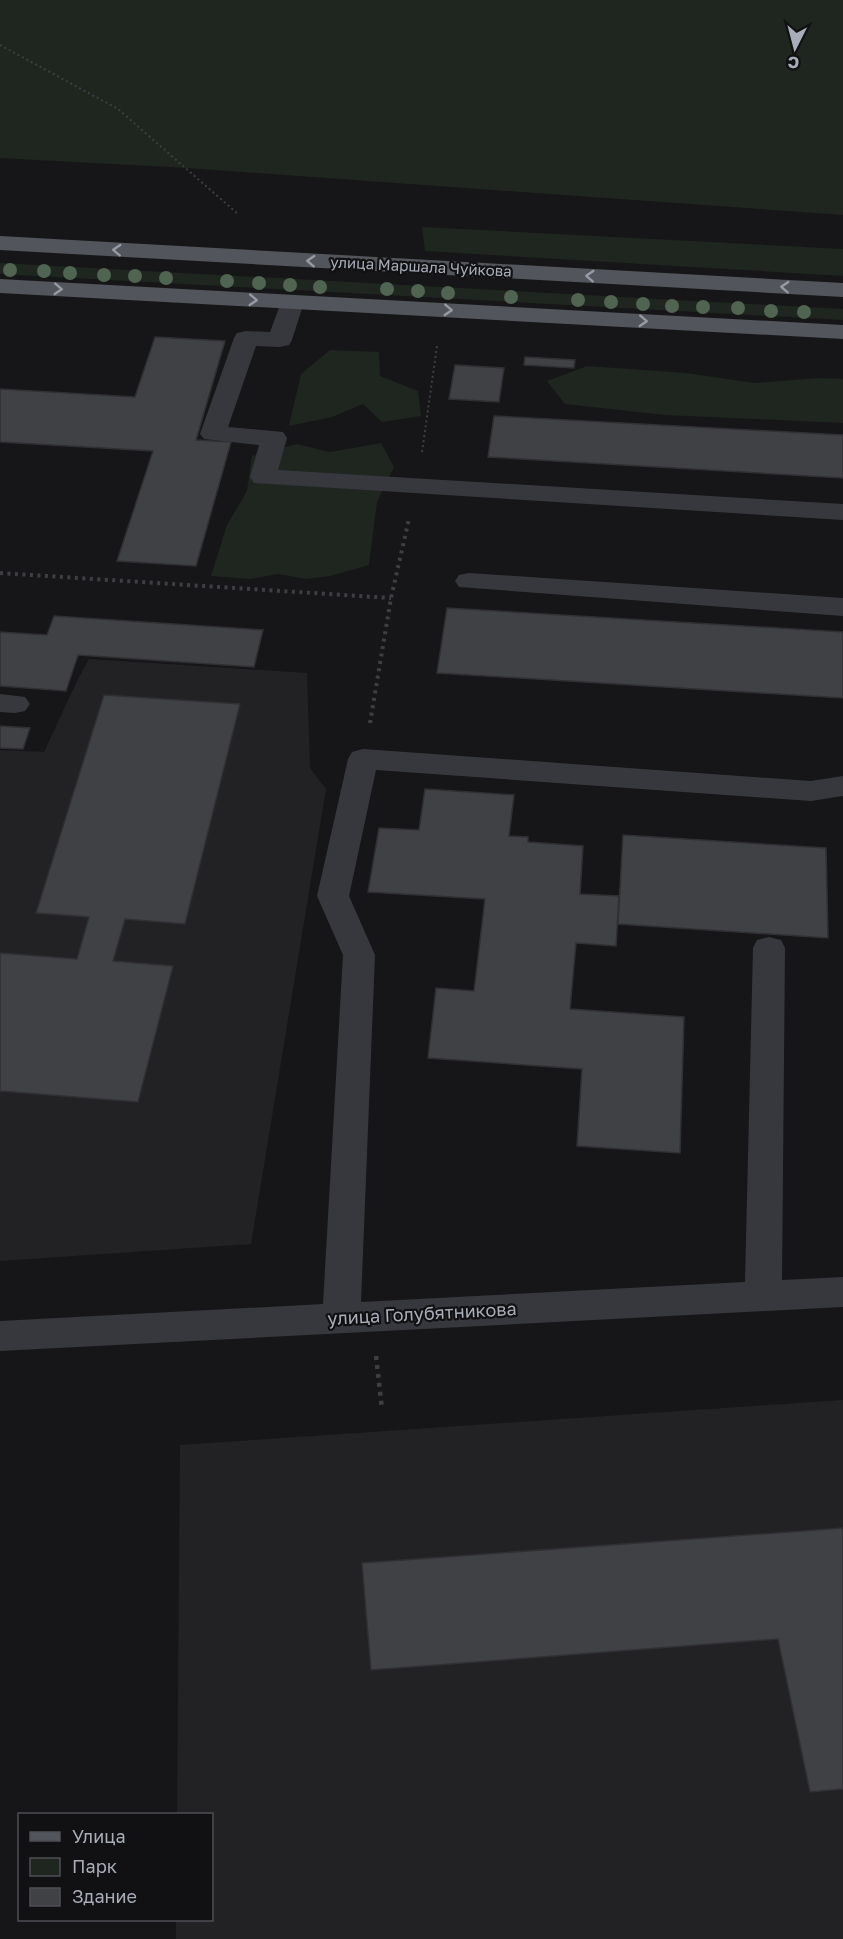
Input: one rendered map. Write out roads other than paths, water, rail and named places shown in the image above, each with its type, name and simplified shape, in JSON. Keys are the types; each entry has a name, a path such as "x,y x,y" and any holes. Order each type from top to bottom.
{"main road":[{"name":"улица Маршала Чуйкова","path":"0,243 843,290"},
{"path":"0,286 843,332"}],"street":[{"path":"292,302 280,340 246,338 213,434 274,438 263,477 843,512"},
{"path":"469,581 843,607"},
{"path":"340,1318 344,1292 359,955 333,896 363,759 811,790 843,786"},
{"path":"763,1296 769,948"},
{"name":"улица Голубятникова","path":"0,1336 843,1292"}]}
